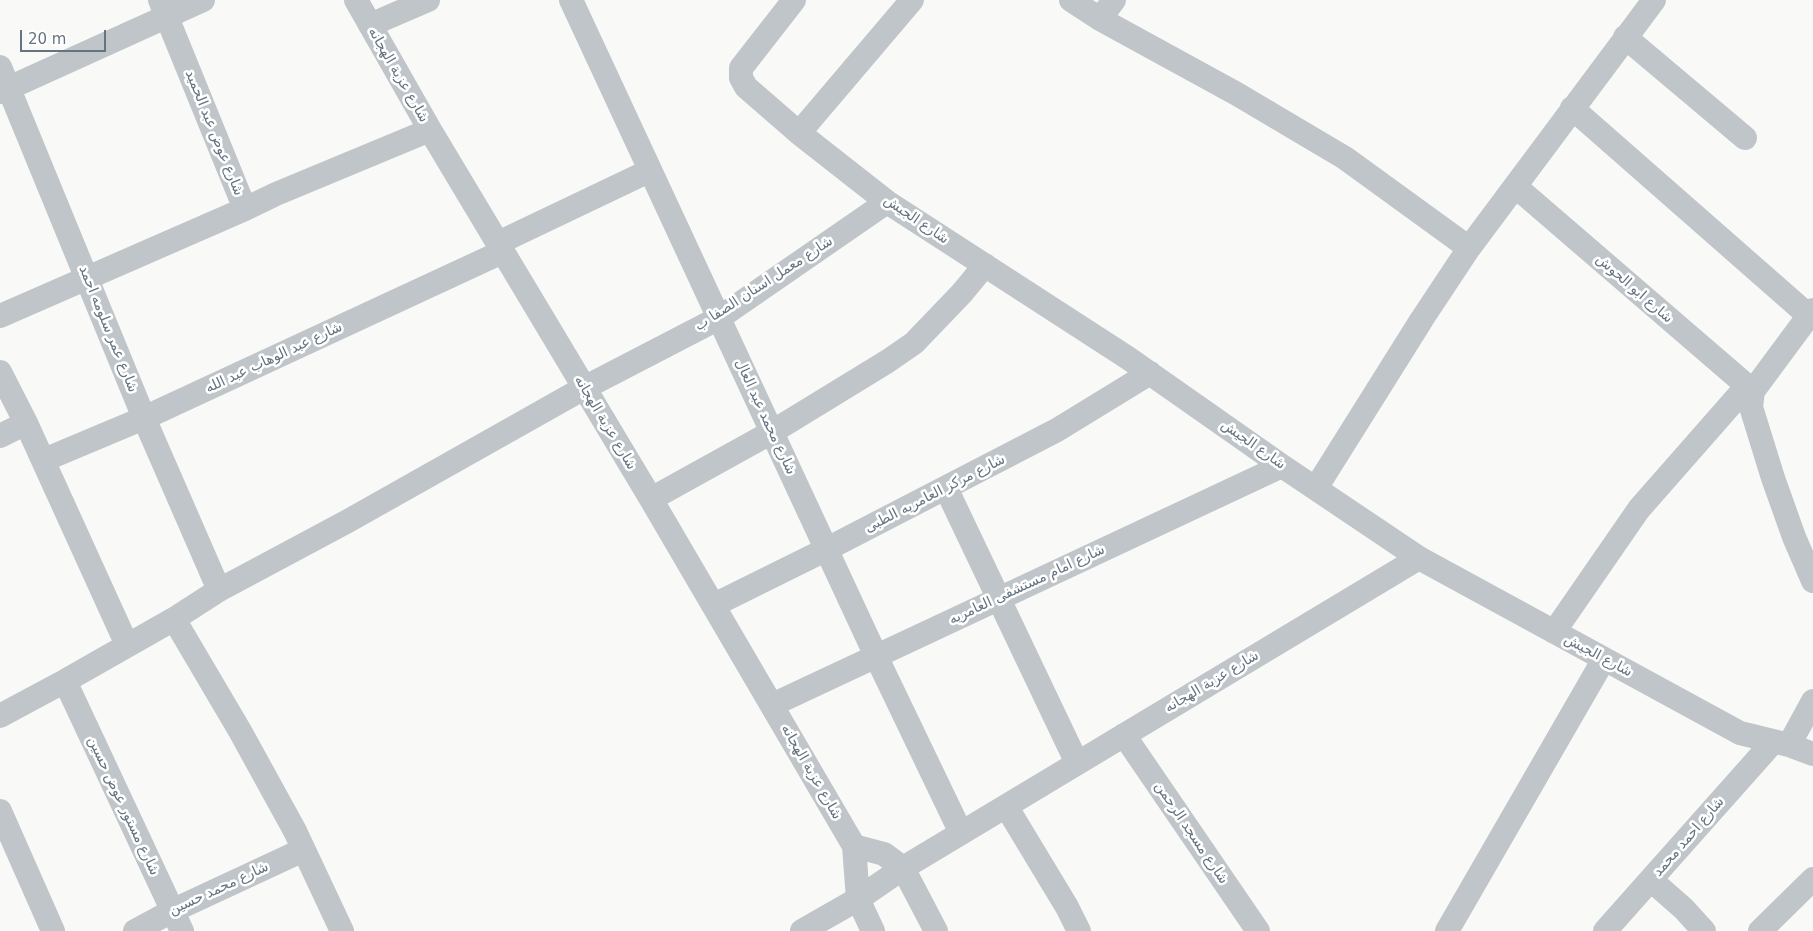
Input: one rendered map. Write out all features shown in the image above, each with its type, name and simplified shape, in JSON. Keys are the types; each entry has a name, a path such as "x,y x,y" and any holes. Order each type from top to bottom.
{"street":[{"path":"3,82 164,8 203,0"},
{"name":"شارع عزبة الهجانه","path":"356,0 430,130 714,605 854,846"},
{"path":"370,25 428,0"},
{"name":"شارع محمد عبد العال","path":"571,0 876,656 961,833"},
{"name":"شارع الجيش","path":"794,0 741,68 741,78 746,87 799,133 887,202 1150,373 1282,466 1419,558 1740,733 1813,754"},
{"path":"799,133 912,0"},
{"path":"1071,0 1100,19 1238,94 1346,158 1469,248"},
{"path":"1100,19 1114,0"},
{"path":"1316,488 1469,248 1654,0"},
{"name":"شارع عوض عبد الحميد","path":"164,8 245,209"},
{"path":"1626,37 1746,138"},
{"name":"شارع عمر سلومه احمد","path":"3,82 88,279 144,418 219,590"},
{"path":"1554,632 1640,509 1750,388 1811,313 1572,108"},
{"path":"0,316 88,279 276,194 430,130"},
{"name":"شارع عبد الوهاب عبد الله","path":"44,460 144,418 500,247 649,171"},
{"name":"شارع ابو الحوش","path":"1514,186 1750,388"},
{"name":"شارع معمل اسنان الصفا ب","path":"0,716 65,682 174,619 219,590 348,521 584,388 719,318 887,202"},
{"path":"651,499 772,432 914,343 962,293 985,265"},
{"path":"0,372 44,460 127,645"},
{"name":"شارع مركز العامريه الطبى","path":"714,605 1057,430 1150,373"},
{"path":"1750,388 1751,407 1773,478 1794,537 1813,581"},
{"path":"0,436 26,423"},
{"name":"شارع امام مستشفى العامريه","path":"772,705 1282,466"},
{"path":"946,488 1077,763"},
{"name":"شارع عزبة الهجانه","path":"802,931 858,899 903,868 1419,558"},
{"path":"174,619 240,731 304,850 342,931"},
{"path":"1447,931 1604,659"},
{"name":"شارع مستور عوض حسين","path":"65,682 177,921"},
{"name":"شارع احمد محمد","path":"1605,931 1781,744 1813,701"},
{"name":"شارع مسجد الرحمن","path":"1124,735 1258,931"},
{"path":"1006,806 1067,907 1079,931"},
{"path":"0,810 53,931"},
{"path":"873,931 858,899 854,846 884,854 903,868 936,931"},
{"name":"شارع محمد حسين","path":"135,931 177,921 304,850"},
{"path":"1760,931 1813,879"},
{"path":"1652,880 1704,931"}]}
